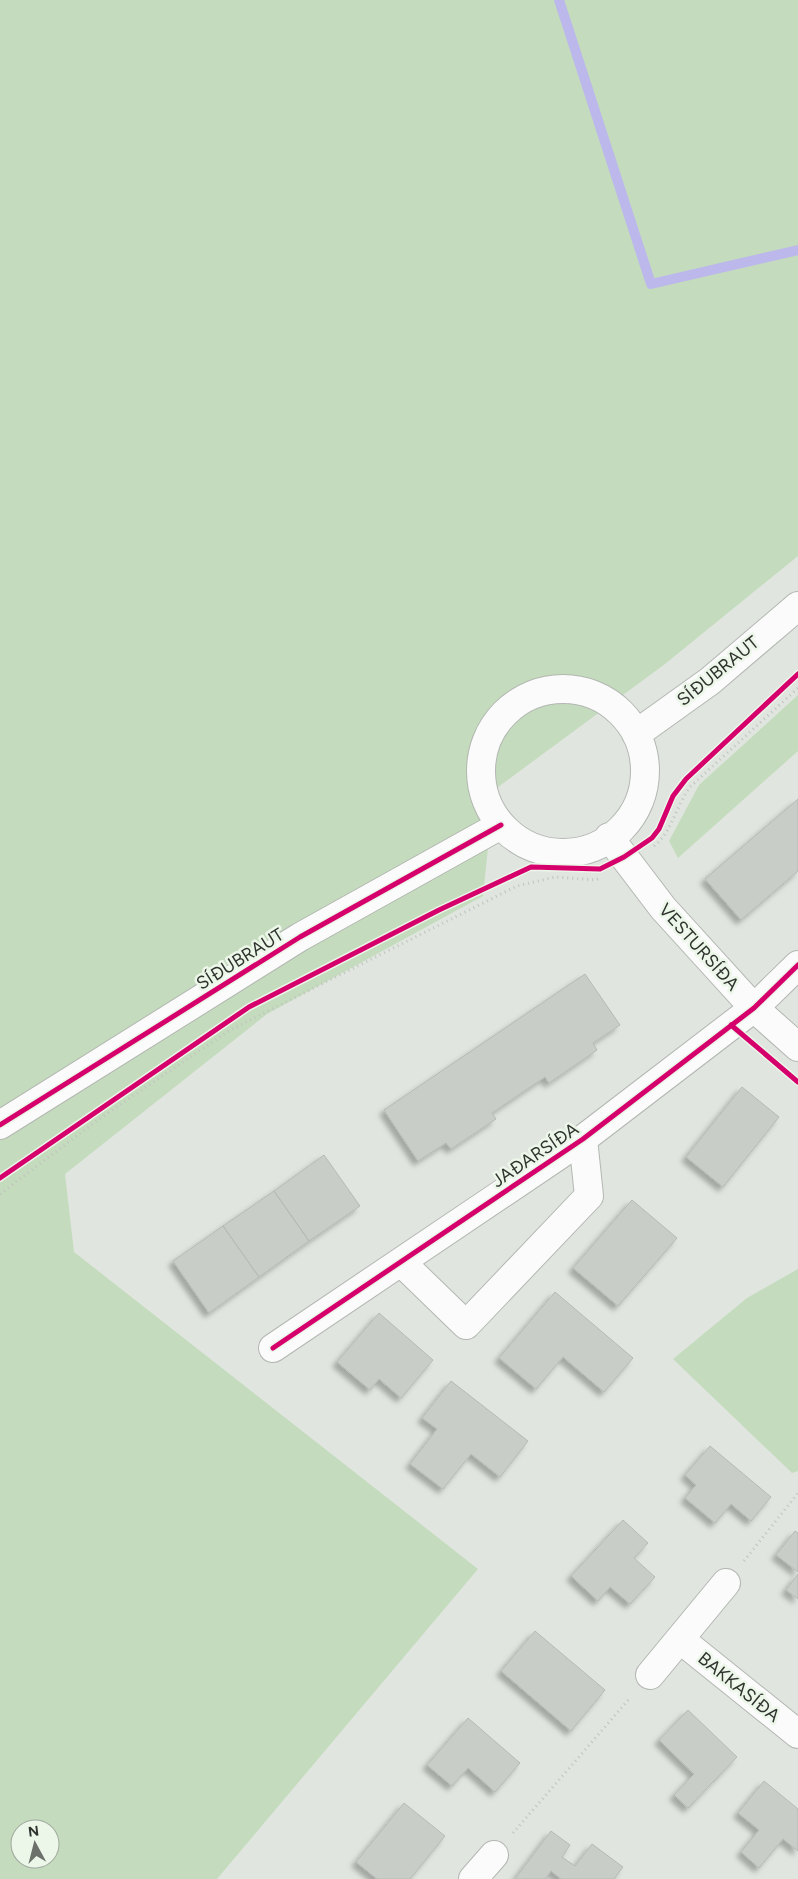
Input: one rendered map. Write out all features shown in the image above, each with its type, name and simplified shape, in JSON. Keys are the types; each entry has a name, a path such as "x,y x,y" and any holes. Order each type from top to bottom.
{"street":[{"name":"SÍÐUBRAUT","path":"636,734 710,681 798,606"},
{"path":"552,689 577,689 601,698 621,713 636,734 643,754 645,775 640,796 631,816 617,832 599,844 579,851 558,852 537,849 517,839 501,825 488,804 481,780 482,754 490,730 506,710 527,696 552,689"},
{"name":"SÍÐUBRAUT","path":"0,1125 300,937 501,825"},
{"name":"VESTURSÍÐA","path":"609,837 663,908 754,1008 798,1047"},
{"name":"JAÐARSÍÐA","path":"273,1348 583,1139 754,1008 798,965"},
{"name":"JAÐARSÍÐA","path":"400,1262 466,1325 589,1196 583,1139"},
{"name":"BAKKASÍÐA","path":"650,1675 681,1640 726,1583"},
{"name":"BAKKASÍÐA","path":"681,1640 798,1734"},
{"path":"473,1879 494,1855"}],"path":[{"path":"0,1194 99,1119 230,1030 517,886 555,877 596,880 629,864 666,834 682,798 690,787 798,688"},
{"path":"726,1583 798,1492"},
{"path":"494,1855 650,1675"}],"green space":[{"path":"0,0 798,0 798,556 665,664 494,790 483,896 267,1014 65,1174 74,1252 478,1569 217,1879 0,1879"},
{"path":"798,695 798,751 678,858 669,841 699,785"},
{"path":"798,1269 798,1471 792,1473 673,1359 747,1298"}],"building":[{"path":"798,799 798,871 741,920 705,879"},
{"path":"585,974 620,1025 593,1043 597,1050 549,1083 545,1077 492,1113 496,1119 451,1149 446,1143 418,1161 384,1110"},
{"path":"742,1087 779,1117 723,1187 686,1157"},
{"path":"324,1155 360,1206 309,1241 274,1191"},
{"path":"274,1191 309,1241 259,1277 223,1226"},
{"path":"632,1200 677,1238 618,1306 573,1268"},
{"path":"223,1226 259,1277 209,1313 173,1261"},
{"path":"555,1292 633,1358 604,1392 563,1357 536,1389 499,1358"},
{"path":"379,1313 433,1360 401,1398 379,1379 370,1390 337,1362"},
{"path":"451,1381 528,1441 500,1477 471,1454 443,1489 410,1464 437,1429 422,1418"},
{"path":"710,1446 771,1497 751,1521 731,1504 715,1523 685,1498 696,1485 685,1475"},
{"path":"623,1520 648,1543 634,1558 655,1577 630,1604 610,1587 598,1601 571,1576"},
{"path":"795,1531 798,1533 798,1572 776,1555"},
{"path":"798,1574 798,1599 786,1590"},
{"path":"535,1631 605,1690 571,1731 501,1671"},
{"path":"688,1710 737,1757 688,1808 674,1795 694,1774 659,1740"},
{"path":"468,1718 520,1763 495,1792 468,1768 452,1786 427,1765"},
{"path":"764,1781 798,1809 798,1851 783,1839 759,1868 741,1852 759,1830 738,1813"},
{"path":"404,1803 445,1836 410,1879 377,1879 356,1862"},
{"path":"551,1831 570,1845 562,1857 575,1866 592,1844 623,1867 614,1879 561,1879 551,1871 545,1879 515,1879"}],"waterway":[{"path":"559,0 651,284 798,250"}],"cycle path":[{"path":"0,1178 249,1007 439,910 531,867 600,869 624,857 652,838 659,829 673,796 686,779 798,674"},
{"path":"0,1125 300,937 501,825"},
{"path":"273,1348 583,1139 754,1008 798,965"},
{"path":"731,1025 798,1082"}]}
